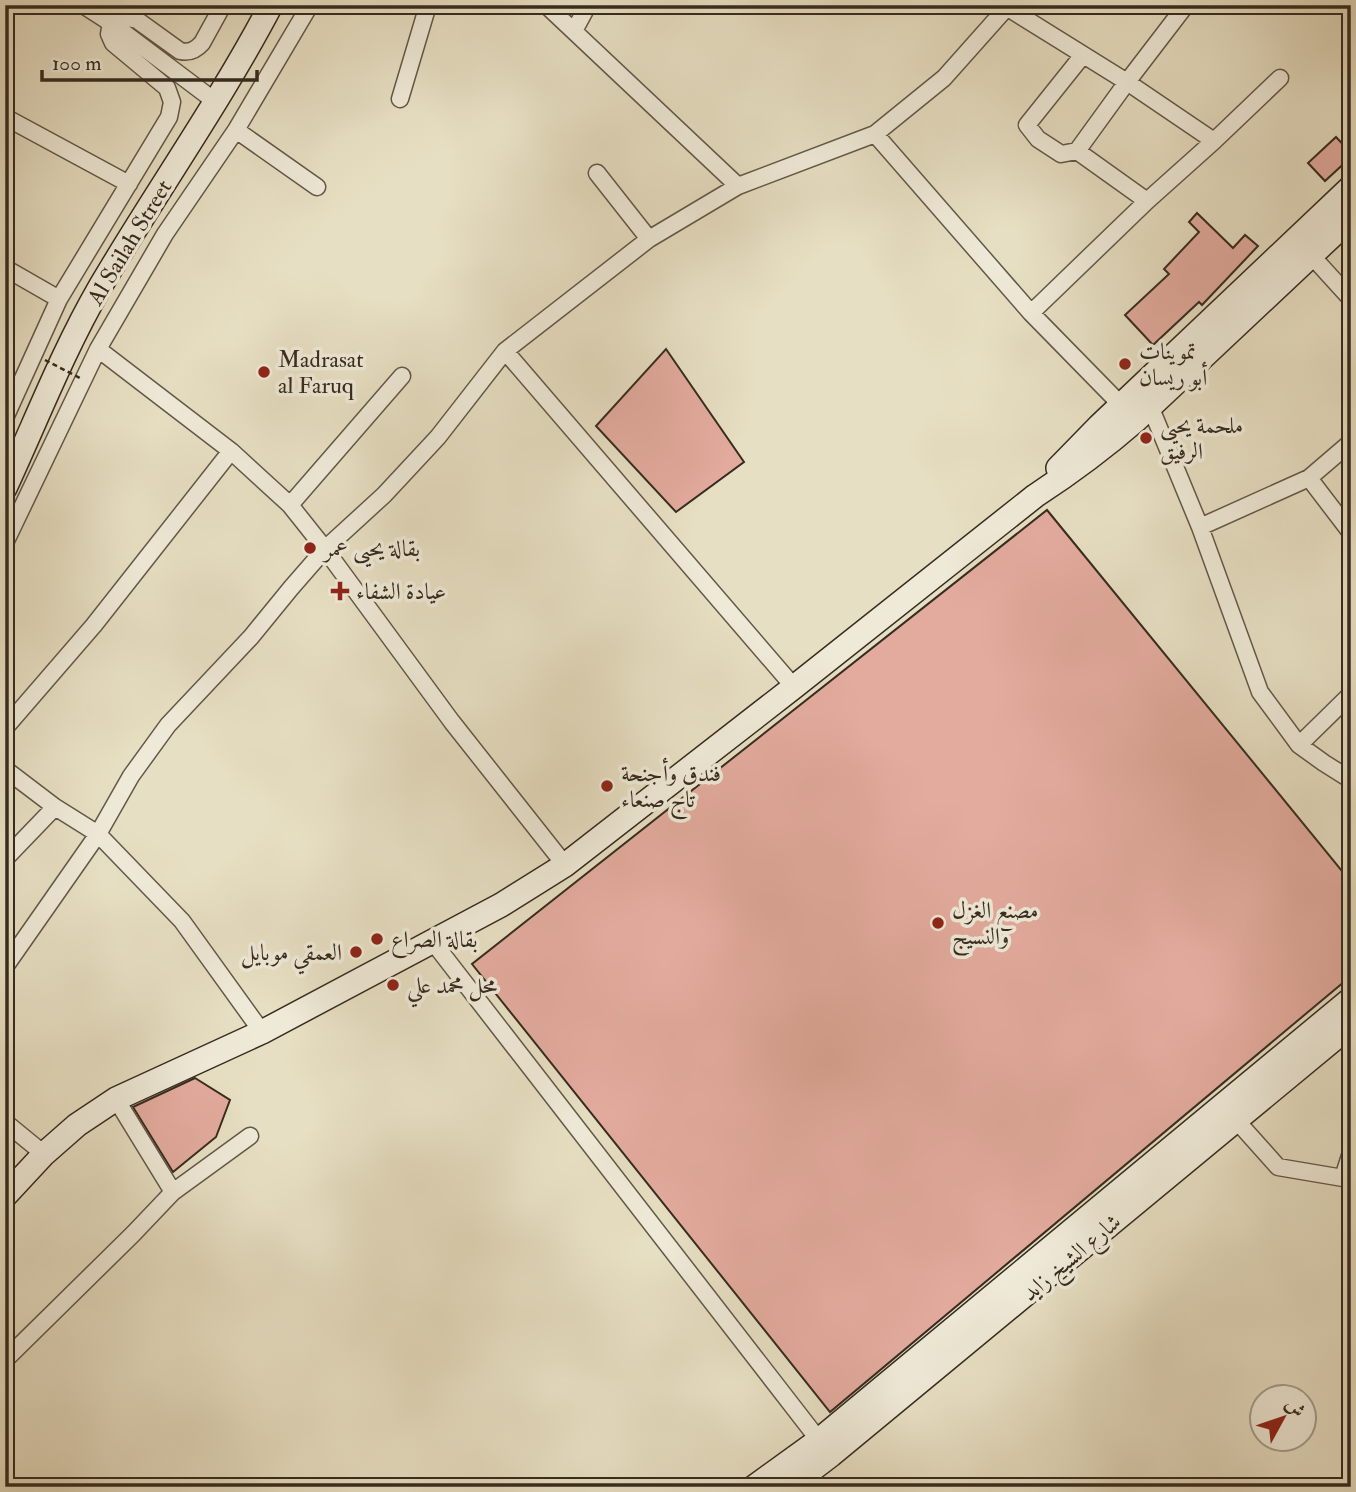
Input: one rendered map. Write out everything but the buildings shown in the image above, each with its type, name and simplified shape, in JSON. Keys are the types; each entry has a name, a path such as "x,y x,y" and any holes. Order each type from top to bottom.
{"main road":[{"path":"252,5 252,40"},
{"name":"Al Sailah Street","path":"5,488 99,289 216,102 271,5"},
{"path":"1136,411 1351,187"},
{"path":"5,1196 44,1154 77,1125 116,1099 262,1032 501,905 565,865 1035,496 1076,449 1136,411 1351,218"},
{"path":"754,1487 825,1447 1351,999"},
{"name":"شارع الشيخ زايد","path":"789,1487 825,1447 1236,1120 1351,1025"}],"street":[{"path":"83,5 216,102"},
{"path":"98,5 111,23"},
{"path":"5,418 59,299 169,117 172,102 167,88 113,43 109,34 111,23 123,18 137,20 180,51 186,52 202,44 223,5"},
{"path":"5,543 98,349 166,234 236,130 310,5"},
{"path":"400,99 428,5"},
{"path":"546,5 738,186"},
{"path":"574,31 588,5"},
{"path":"1083,55 1027,125 1038,139 1061,154 1077,151 1186,5"},
{"path":"5,967 99,834 131,776 168,725 251,637 325,549 384,495 439,437 505,351 649,239 738,186 875,134 944,78 1009,6 1214,141"},
{"path":"1031,313 1280,78"},
{"path":"5,117 129,184"},
{"path":"236,130 317,187"},
{"path":"875,134 1031,313 1136,411 1200,527 1261,692 1299,745 1351,780"},
{"path":"1077,151 1147,201"},
{"path":"597,173 649,239"},
{"path":"1311,255 1351,299"},
{"path":"7,272 59,299"},
{"path":"98,349 231,451 290,505 452,722 565,865"},
{"path":"505,351 794,687"},
{"path":"290,505 402,376"},
{"path":"1200,527 1309,478 1351,442"},
{"path":"5,728 93,625 231,451"},
{"path":"1309,478 1351,533"},
{"path":"1299,745 1351,694"},
{"path":"5,769 55,807 99,834 182,921 262,1032"},
{"path":"5,859 55,807"},
{"path":"433,942 825,1447"},
{"path":"116,1099 173,1192"},
{"path":"1236,1120 1278,1167 1345,1177"},
{"path":"5,1122 44,1154"},
{"path":"5,1360 173,1192 250,1136"}],"lane":[{"path":"1345,1177 1346,1155 1351,1150"}],"path":[{"path":"45,360 80,378"}],"place":[{"name":"تموينات أبو ريسان","path":"1125,364"},
{"name":"Madrasat al Faruq","path":"264,372"},
{"name":"ملحمة يحيى الرفيق","path":"1146,438"},
{"name":"بقالة يحيى عمر","path":"310,548"},
{"name":"عيادة الشفاء","path":"340,591"},
{"name":"فندق وأجنحة تاج صنعاء","path":"607,786"},
{"name":"مصنع الغزل والنسيج","path":"938,923"},
{"name":"بقالة الصراع","path":"377,939"},
{"name":"العمقي موبايل","path":"356,952"},
{"name":"محل محمد علي","path":"393,985"}]}
